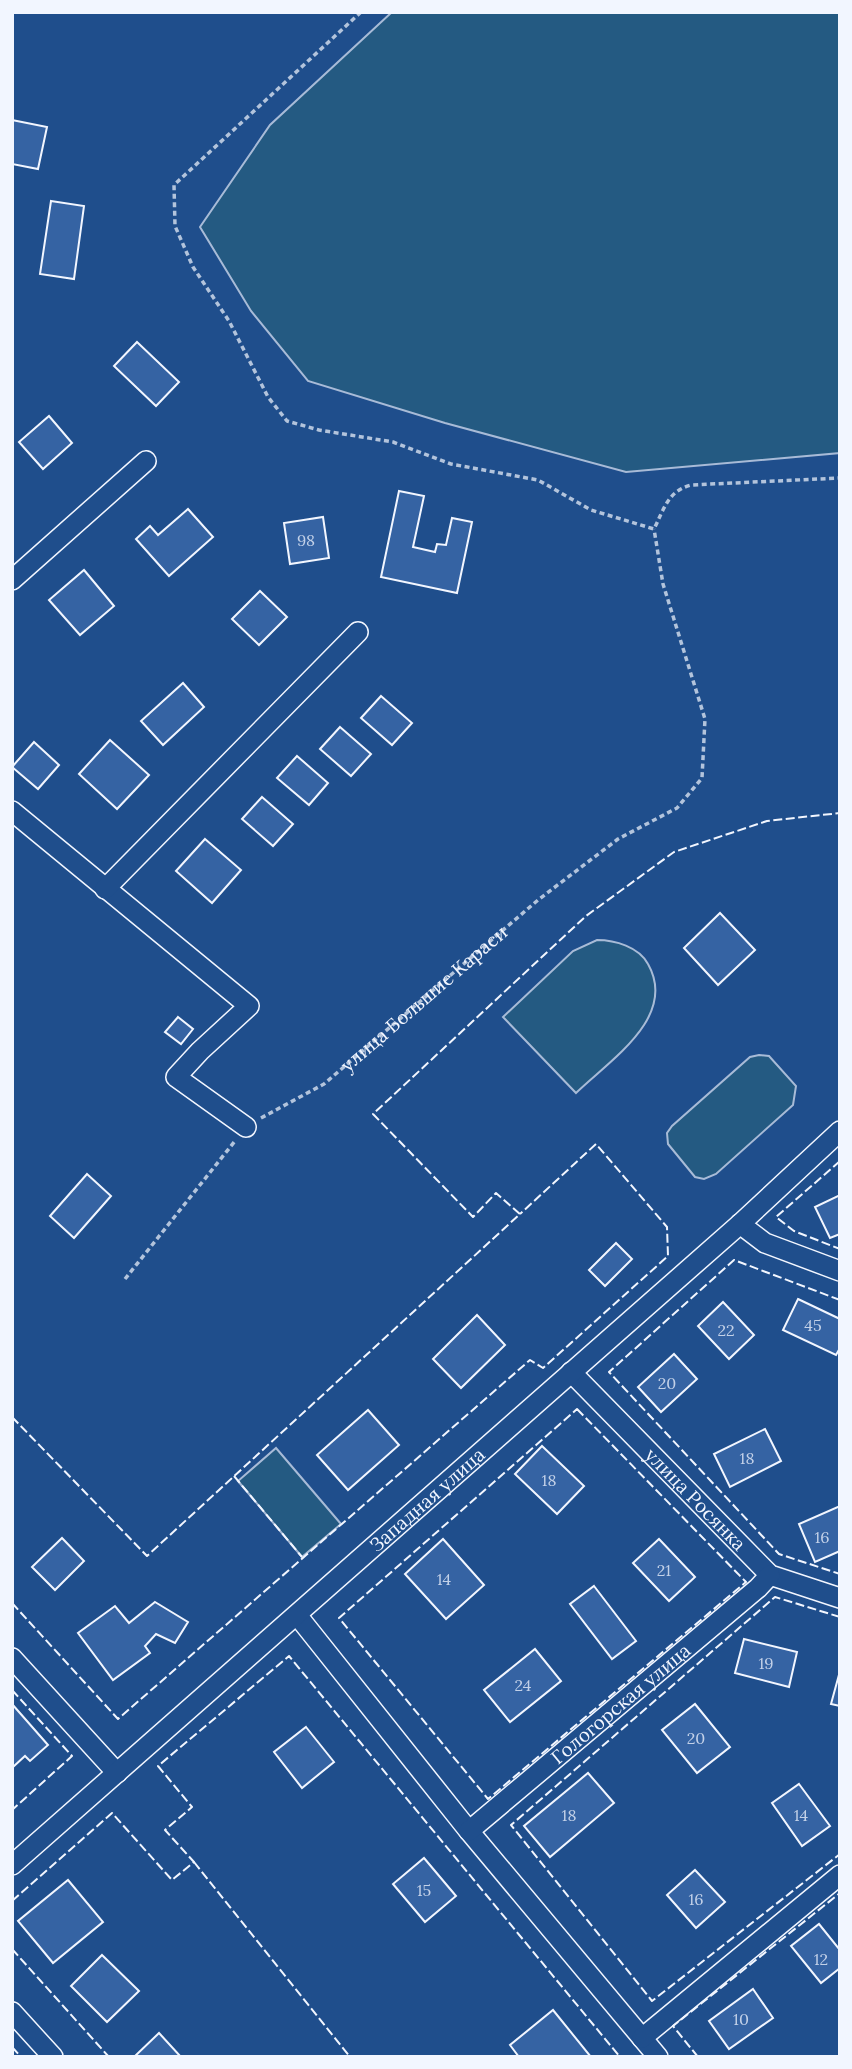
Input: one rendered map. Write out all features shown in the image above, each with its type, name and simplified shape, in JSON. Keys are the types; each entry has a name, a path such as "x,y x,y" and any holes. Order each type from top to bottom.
{"street":[{"path":"12,580 146,461"},
{"path":"105,888 358,632"},
{"path":"12,811 249,1006 176,1077 246,1127"},
{"name":"Западная улица","path":"12,1865 740,1224 840,1131"},
{"path":"740,1224 765,1243 840,1271"},
{"name":"улица Росянка","path":"571,1372 770,1575 840,1598"},
{"name":"Гологорская улица","path":"469,1831 758,1588 770,1575"},
{"path":"297,1615 469,1831 658,2057"},
{"path":"12,1658 117,1773"},
{"path":"642,2038 840,1875"},
{"path":"12,2012 54,2057"}],"path":[{"path":"361,12 174,185 175,226 192,267 229,321 268,397 288,421 319,430 393,442 451,464 538,480 591,510 654,529 669,499 679,488 691,485 840,478"},
{"name":"улица Большие Караси","path":"125,1279 246,1127 324,1084 538,900 618,839 677,808 702,778 705,719 663,584 654,529"}],"shaded area":[{"path":"392,12 840,12 840,453 626,472 445,423 308,381 251,311 200,227 270,125"},
{"path":"597,940 626,946 644,958 655,983 654,1002 636,1036 576,1093 503,1017 573,951"},
{"path":"769,1056 796,1086 793,1105 716,1174 704,1179 695,1177 668,1144 667,1133 750,1057"},
{"path":"276,1448 341,1524 302,1557 238,1481"}],"building":[{"path":"12,120 47,127 38,169 12,164"},
{"path":"51,201 84,206 74,279 40,274"},
{"path":"137,342 179,382 156,406 114,366"},
{"path":"49,416 72,443 43,469 19,442"},
{"path":"399,491 424,496 413,547 435,552 437,544 446,545 452,518 472,522 457,593 381,577"},
{"path":"188,509 213,537 169,576 136,539 150,526 158,535"},
{"path":"323,517 329,558 290,564 284,523"},
{"path":"84,570 114,606 80,635 49,600"},
{"path":"260,591 287,617 259,645 232,619"},
{"path":"183,683 204,707 163,745 141,721"},
{"path":"381,696 412,723 392,745 361,718"},
{"path":"340,727 371,754 351,776 320,749"},
{"path":"110,740 149,775 117,809 79,774"},
{"path":"34,742 59,765 38,789 12,767"},
{"path":"297,756 328,783 309,805 277,778"},
{"path":"262,797 293,824 273,846 242,819"},
{"path":"205,839 241,870 212,903 176,871"},
{"path":"720,913 755,950 718,985 684,948"},
{"path":"178,1017 193,1029 181,1044 165,1032"},
{"path":"87,1174 111,1196 74,1238 50,1216"},
{"path":"840,1195 840,1234 830,1238 815,1207"},
{"path":"616,1243 632,1259 605,1286 589,1270"},
{"path":"798,1299 840,1319 840,1348 836,1355 783,1330"},
{"path":"723,1302 754,1335 729,1359 698,1326"},
{"path":"477,1315 505,1345 461,1388 433,1359"},
{"path":"674,1354 697,1379 661,1412 638,1387"},
{"path":"368,1410 399,1445 348,1490 317,1455"},
{"path":"765,1429 781,1461 730,1487 714,1454"},
{"path":"542,1446 584,1486 557,1514 515,1474"},
{"path":"840,1506 840,1551 815,1562 799,1524"},
{"path":"62,1538 84,1561 55,1590 32,1567"},
{"path":"443,1539 484,1585 446,1619 405,1574"},
{"path":"659,1539 695,1577 669,1601 633,1563"},
{"path":"594,1586 636,1641 612,1659 570,1604"},
{"path":"155,1602 188,1622 175,1643 156,1634 145,1646 150,1653 113,1680 78,1633 115,1606 129,1623"},
{"path":"744,1639 797,1652 789,1687 735,1673"},
{"path":"535,1649 561,1681 510,1722 484,1690"},
{"path":"840,1671 840,1706 831,1704"},
{"path":"12,1704 48,1745 30,1761 25,1756 13,1767"},
{"path":"695,1704 730,1747 697,1773 662,1730"},
{"path":"306,1727 334,1762 302,1788 274,1752"},
{"path":"588,1773 614,1803 550,1857 524,1826"},
{"path":"799,1784 830,1826 802,1846 772,1803"},
{"path":"424,1858 456,1896 425,1922 393,1884"},
{"path":"695,1870 725,1902 696,1928 667,1895"},
{"path":"68,1880 103,1922 53,1963 18,1921"},
{"path":"819,1924 840,1950 840,1968 821,1983 791,1946"},
{"path":"102,1955 139,1991 107,2022 71,1986"},
{"path":"753,1989 773,2018 729,2049 709,2021"},
{"path":"553,2010 591,2057 519,2057 510,2045"},
{"path":"159,2033 181,2057 134,2057"}],"fence":[{"path":"12,1417 147,1556 520,1214 496,1193 473,1217 373,1114 586,916 674,852 767,821 840,813"},
{"path":"12,1603 118,1719 530,1360 543,1368 668,1256 667,1227 596,1144 520,1214"},
{"path":"840,1161 776,1217 794,1231 840,1249"},
{"path":"840,1300 734,1260 609,1372 779,1554 840,1574"},
{"path":"577,1409 746,1582 488,1799 339,1618 577,1409"},
{"path":"234,1476 302,1557"},
{"path":"840,1617 775,1597 511,1825 652,2001 840,1854"},
{"path":"12,1901 112,1813 172,1880 194,1862 165,1830 192,1807 158,1766 289,1656 620,2057"},
{"path":"12,1690 72,1756 12,1810"},
{"path":"194,1862 350,2057"},
{"path":"698,2057 673,2026 840,1893"},
{"path":"12,1949 109,2057"},
{"path":"12,2047 21,2057"}]}
